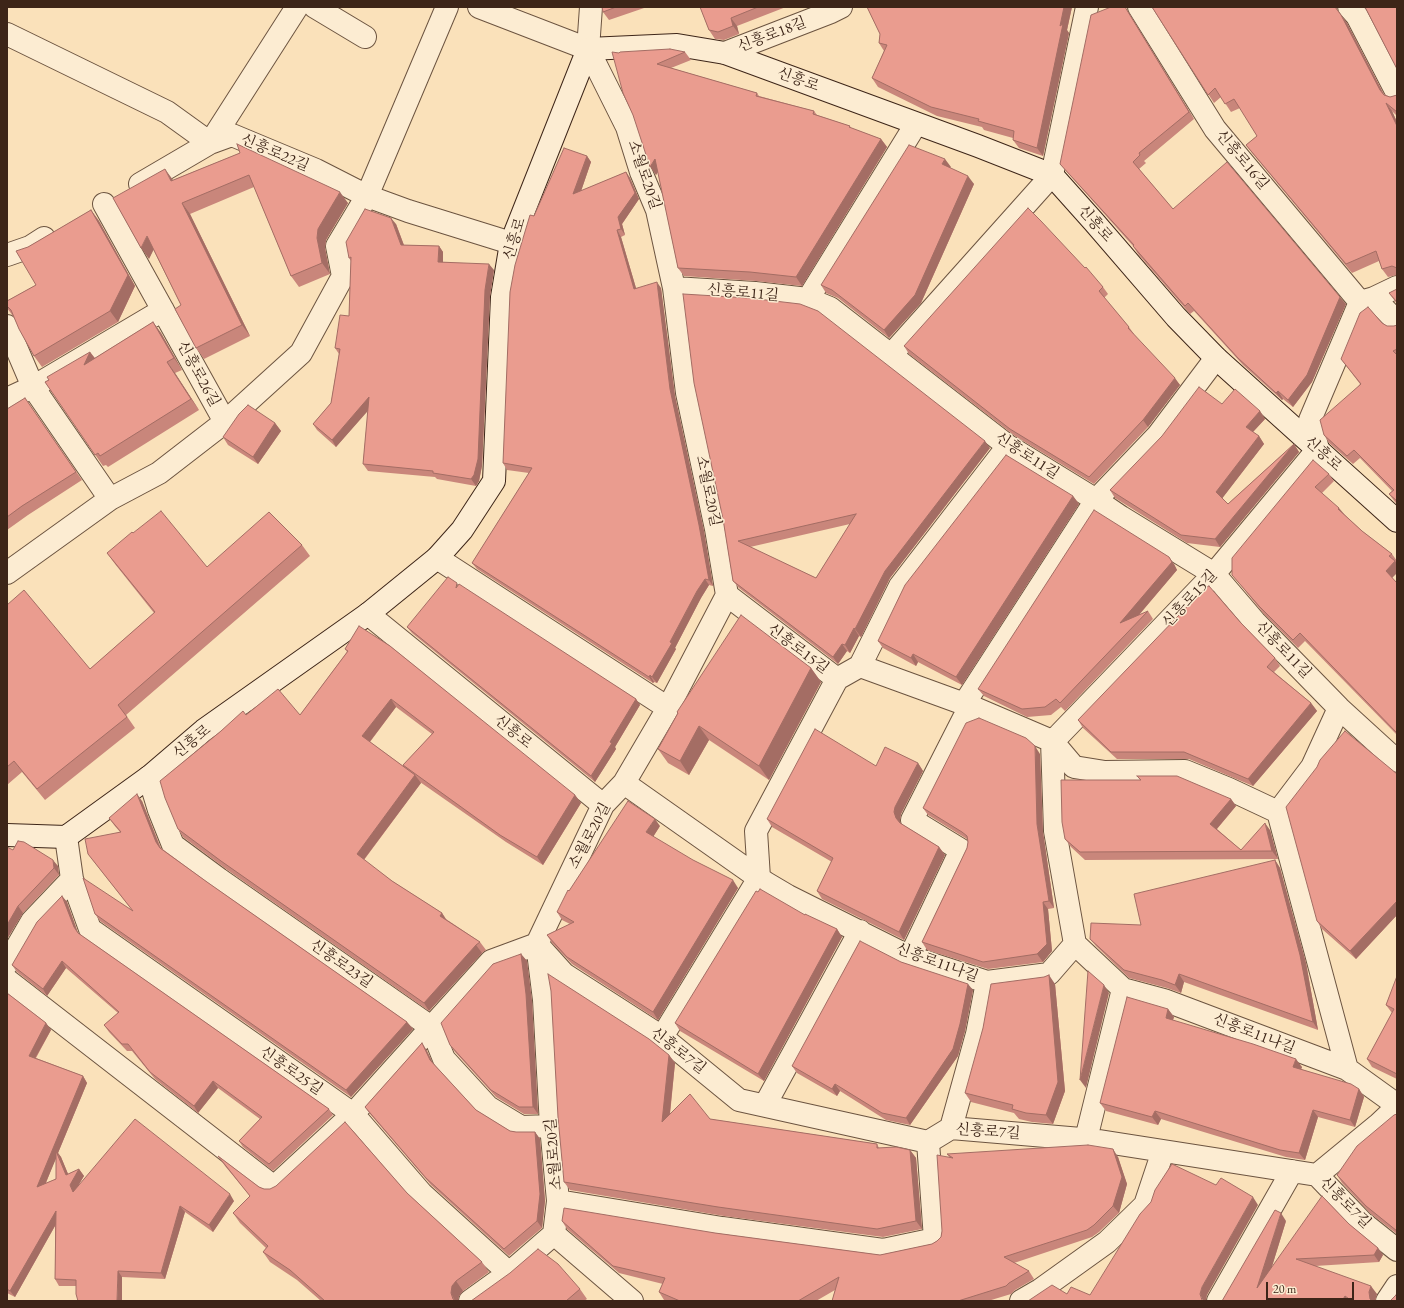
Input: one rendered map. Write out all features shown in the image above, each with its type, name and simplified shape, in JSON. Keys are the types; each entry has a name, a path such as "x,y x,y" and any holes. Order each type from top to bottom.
{"street":[{"path":"7,34 167,112 210,143 297,7"},
{"path":"315,7 365,37"},
{"path":"225,422 302,353 343,276 337,246 367,196 447,7"},
{"path":"479,7 588,49 591,7"},
{"path":"891,354 1052,175 1088,7"},
{"name":"신흥로16길","path":"1139,7 1215,128 1367,300"},
{"path":"1349,7 1357,16 1397,93"},
{"name":"신흥로18길","path":"725,53 834,9"},
{"name":"신흥로","path":"66,838 149,777 204,730 368,614 437,558 462,530 494,481 502,297 511,243 588,49 677,45 725,53 1052,175 1176,317 1216,358 1397,520"},
{"name":"소월로20길","path":"554,1234 558,1201 551,1126 544,1000 536,944 603,805 624,783 668,708 727,595 716,529 686,393 674,288 657,210 642,172 628,127 588,49"},
{"path":"808,299 916,124"},
{"name":"신흥로22길","path":"84,216 210,143 232,136 316,170 367,196 408,211 511,243"},
{"name":"신흥로26길","path":"7,573 110,499 160,473 225,422 104,204"},
{"path":"7,255 30,246 64,227"},
{"path":"1318,449 1310,420 1367,300 1397,287"},
{"name":"신흥로11길","path":"674,288 755,293 808,299 830,308 1008,446 1214,574 1255,622 1339,708 1397,761"},
{"path":"1367,300 1397,322"},
{"path":"7,399 33,387 163,310"},
{"path":"7,326 33,387 110,499"},
{"path":"910,957 961,850 912,820 967,705 1096,500 1158,435 1216,358"},
{"path":"1008,446 900,586 860,666 967,705 1052,741 1074,767 1105,772 1185,771 1229,789 1278,812 1347,1069"},
{"name":"신흥로15길","path":"1052,741 1214,574 1318,449"},
{"path":"437,558 668,708"},
{"name":"신흥로15길","path":"727,595 837,679 860,666"},
{"name":"신흥로","path":"368,614 603,805"},
{"path":"662,1037 758,878 756,831 837,679"},
{"path":"1278,812 1312,767 1339,708"},
{"path":"1052,741 1055,831 1075,944"},
{"name":"신흥로23길","path":"149,777 159,810 173,845 219,879 431,1027"},
{"name":"신흥로11나길","path":"624,783 758,878 788,896 910,957 988,982 1049,974 1075,944 1123,989 1164,1000 1347,1069 1397,1106"},
{"path":"7,835 66,838"},
{"name":"신흥로25길","path":"66,838 72,879 90,929 353,1114 422,1194 509,1274"},
{"path":"7,964 32,922 72,879"},
{"path":"765,1105 860,931"},
{"path":"7,980 274,1187 353,1114 491,961 536,944"},
{"name":"신흥로7길","path":"536,944 564,974 662,1037 739,1100 928,1142 951,1128 1086,1139 1317,1175 1363,1223 1397,1250"},
{"path":"951,1128 977,1034 988,982"},
{"path":"1086,1139 1123,989"},
{"path":"431,1027 444,1059 488,1107 521,1126 551,1126"},
{"path":"1317,1175 1379,1124 1397,1106"},
{"path":"558,1201 722,1228 883,1250 935,1239 928,1142"},
{"path":"1021,1301 1040,1290 1107,1242 1145,1205 1163,1151"},
{"path":"1218,1301 1292,1171"},
{"path":"470,1301 509,1274 554,1234 632,1301"},
{"path":"1387,1301 1397,1286"}],"building":[{"path":"602,7 616,7 603,12"},
{"path":"700,7 758,7 731,18 733,26 718,32 709,30"},
{"path":"867,7 1064,7 1060,26 1063,24 1037,148 1013,140 1014,131 978,121 979,119 931,107 872,78 887,45 879,43 880,34"},
{"path":"1111,7 1125,7 1189,112 1139,153 1140,155 1133,162 1173,209 1227,162 1340,297 1307,375 1288,400 1278,391 1276,393 1238,358 1188,303 1185,306 1133,246 1134,245 1060,164 1091,15"},
{"path":"1152,7 1335,7 1341,15 1380,90 1384,95 1390,97 1397,95 1397,112 1386,103 1397,126 1397,268 1392,266 1382,269 1376,251 1346,264 1246,145 1257,136 1234,99 1225,104 1215,88 1208,95"},
{"path":"1365,7 1397,7 1397,69"},
{"path":"670,49 685,52 657,64 757,93 756,96 814,111 813,114 850,126 849,127 881,139 796,277 750,272 678,268 655,159 650,167 633,115 623,93 612,52 619,53"},
{"path":"237,144 340,192 318,229 317,238 322,263 291,276 249,175 182,203 242,325 196,348 175,309 181,305 147,236 141,248 113,198 165,169 171,181 240,153"},
{"path":"909,145 945,159 942,164 968,176 915,295 884,330 832,290 821,285"},
{"path":"564,148 587,156 573,194 626,172 635,193 618,217 621,229 617,230 634,289 657,282 670,389 699,525 709,580 705,579 697,591 670,642 672,643 652,677 650,675 649,677 472,563 532,468 503,463 510,292 515,265 530,215 534,216"},
{"path":"1028,208 1085,268 1086,267 1103,287 1099,291 1129,327 1128,328 1175,378 1143,420 1089,477 1010,429 904,346"},
{"path":"365,209 391,218 401,245 439,246 438,262 489,264 485,290 478,459 474,475 471,479 433,473 433,471 363,464 369,397 332,440 313,424 331,403 340,349 335,348 340,315 349,316 351,257 349,258 346,242"},
{"path":"91,210 128,275 110,311 34,356 19,329 11,310 7,306 7,301 36,285 16,251 28,247"},
{"path":"1397,289 1397,302 1389,293"},
{"path":"683,294 749,298 800,304 818,311 985,441 885,571 855,629 854,628 845,645 842,644 833,657 733,581 723,519 694,383","holes":["856,514 816,578 738,541"]},
{"path":"1368,307 1382,323 1387,326 1397,325 1397,349 1393,351 1397,355 1397,501 1389,494 1394,490 1354,450 1347,456 1324,435 1320,420 1361,384 1341,359 1360,313"},
{"path":"153,322 174,358 167,362 191,399 100,456 98,453 95,455 45,382 49,380 47,377 90,352 84,365"},
{"path":"1199,387 1222,404 1235,389 1260,411 1246,427 1259,436 1216,492 1228,504 1294,444 1215,539 1181,535 1110,490 1162,436"},
{"path":"25,398 76,472 7,517 7,409"},
{"path":"248,405 275,423 253,457 223,437 239,414"},
{"path":"1006,455 1073,496 956,677 913,654 911,658 878,641 905,585"},
{"path":"1313,460 1329,474 1315,487 1362,531 1392,554 1389,556 1395,561 1386,571 1397,583 1397,733 1300,633 1293,640 1259,606 1232,575 1232,558"},
{"path":"1094,510 1169,557 1172,562 1120,623 1148,611 1060,703 1056,699 1045,707 1022,709 978,689"},
{"path":"161,511 207,567 269,512 302,545 118,705 127,717 37,789 14,761 7,767 7,605 24,590 90,669 155,612 107,553 132,532 133,533"},
{"path":"448,577 457,583 456,588 459,584 636,699 610,742 612,743 591,776 407,627"},
{"path":"1209,586 1241,623 1275,658 1267,667 1311,703 1248,779 1184,752 1111,752 1078,720 1205,588"},
{"path":"741,615 811,668 759,766 699,726 680,761 658,749 678,713 677,712"},
{"path":"359,626 390,646 575,795 537,857 500,835 403,765 434,732 391,699 362,736 415,775 357,854 392,881 442,913 440,916 480,942 424,1003 221,861 178,829 165,798 160,781 243,711 246,715 278,689 300,715 348,651 345,649"},
{"path":"979,718 1026,738 1035,746 1037,824 1049,901 1043,902 1047,944 1037,954 983,962 922,942 967,848 968,842 967,836 962,832 923,808 966,723"},
{"path":"815,729 876,766 885,747 918,763 895,807 894,812 900,823 939,847 899,932 817,891 833,858 767,819"},
{"path":"1345,731 1397,774 1397,901 1350,951 1317,921 1286,807 1317,767 1320,760"},
{"path":"1137,776 1177,776 1231,799 1210,824 1241,850 1265,823 1272,851 1080,852 1065,839 1062,822 1061,780 1141,780"},
{"path":"137,794 156,842 160,848 407,1022 346,1090 95,914 83,878 133,911 88,854 85,839 121,832 109,818"},
{"path":"628,801 655,819 646,832 693,860 733,880 653,1012 567,957 547,935 574,922 557,912 568,890 569,891"},
{"path":"18,841 24,842 53,860 54,868 18,906 7,925 7,847 13,850"},
{"path":"1275,860 1300,955 1313,1022 1179,974 1175,985 1124,970 1090,939 1091,923 1141,925 1134,894"},
{"path":"760,889 805,915 837,929 758,1074 675,1023 756,891 758,892"},
{"path":"62,896 74,927 78,933 329,1109 269,1164 239,1141 262,1117 213,1081 194,1106 150,1072 128,1044 122,1044 104,1025 119,1012 62,961 43,989 12,965 37,922"},
{"path":"860,941 901,962 968,984 953,1049 906,1118 882,1113 835,1084 832,1089 792,1066"},
{"path":"521,954 526,994 533,1107 519,1107 491,1090 450,1045 441,1023 493,964"},
{"path":"1088,971 1104,985 1080,1080"},
{"path":"548,974 649,1039 669,1055 662,1122 690,1094 710,1119 877,1144 877,1148 896,1147 910,1150 916,1221 877,1229 718,1207 564,1182 558,1117 551,991"},
{"path":"1049,975 1058,1082 1046,1115 1026,1113 1012,1109 1013,1105 965,1093 983,1028 991,984 1044,977"},
{"path":"1397,976 1397,1074 1367,1059 1394,1009 1386,1005"},
{"path":"7,993 46,1023 29,1056 83,1076 37,1187 56,1179 56,1151 66,1175 79,1169 70,1185 73,1192 135,1119 230,1194 209,1225 180,1206 161,1273 118,1271 117,1301 78,1301 76,1294 76,1280 55,1279 56,1211 10,1291 7,1289"},
{"path":"1127,997 1168,1009 1166,1018 1253,1044 1296,1059 1293,1067 1351,1084 1359,1089 1350,1120 1313,1110 1299,1153 1280,1150 1155,1111 1152,1117 1100,1103"},
{"path":"422,1043 430,1060 476,1110 510,1131 535,1132 540,1194 537,1221 504,1249 426,1178 365,1107"},
{"path":"1397,1114 1397,1231 1366,1206 1337,1175 1357,1146"},
{"path":"345,1122 407,1193 482,1262 456,1281 452,1286 451,1293 453,1299 456,1301 325,1301 290,1270 263,1252 268,1246 233,1213 250,1196 218,1156 259,1187 270,1189 276,1186"},
{"path":"1088,1145 1113,1149 1122,1177 1113,1206 1087,1230 1004,1257 1029,1271 1006,1286 958,1301 832,1301 839,1277 798,1301 680,1301 659,1292 665,1278 613,1266 562,1221 564,1208 715,1233 880,1255 932,1244 941,1237 942,1231 937,1155 953,1158 947,1154"},
{"path":"1172,1164 1216,1185 1221,1178 1253,1197 1202,1287 1200,1294 1203,1301 1028,1301 1052,1285 1067,1294 1071,1287 1090,1295 1140,1214 1151,1202 1155,1190"},
{"path":"1322,1196 1349,1224 1378,1248 1374,1255 1296,1259 1371,1286 1369,1292 1370,1299 1372,1301 1352,1301 1345,1296 1342,1301 1222,1301 1275,1210 1281,1213 1257,1288"},
{"path":"538,1249 558,1264 580,1289 566,1301 471,1301 510,1273"},
{"path":"1396,1295 1397,1301 1390,1301"}]}
